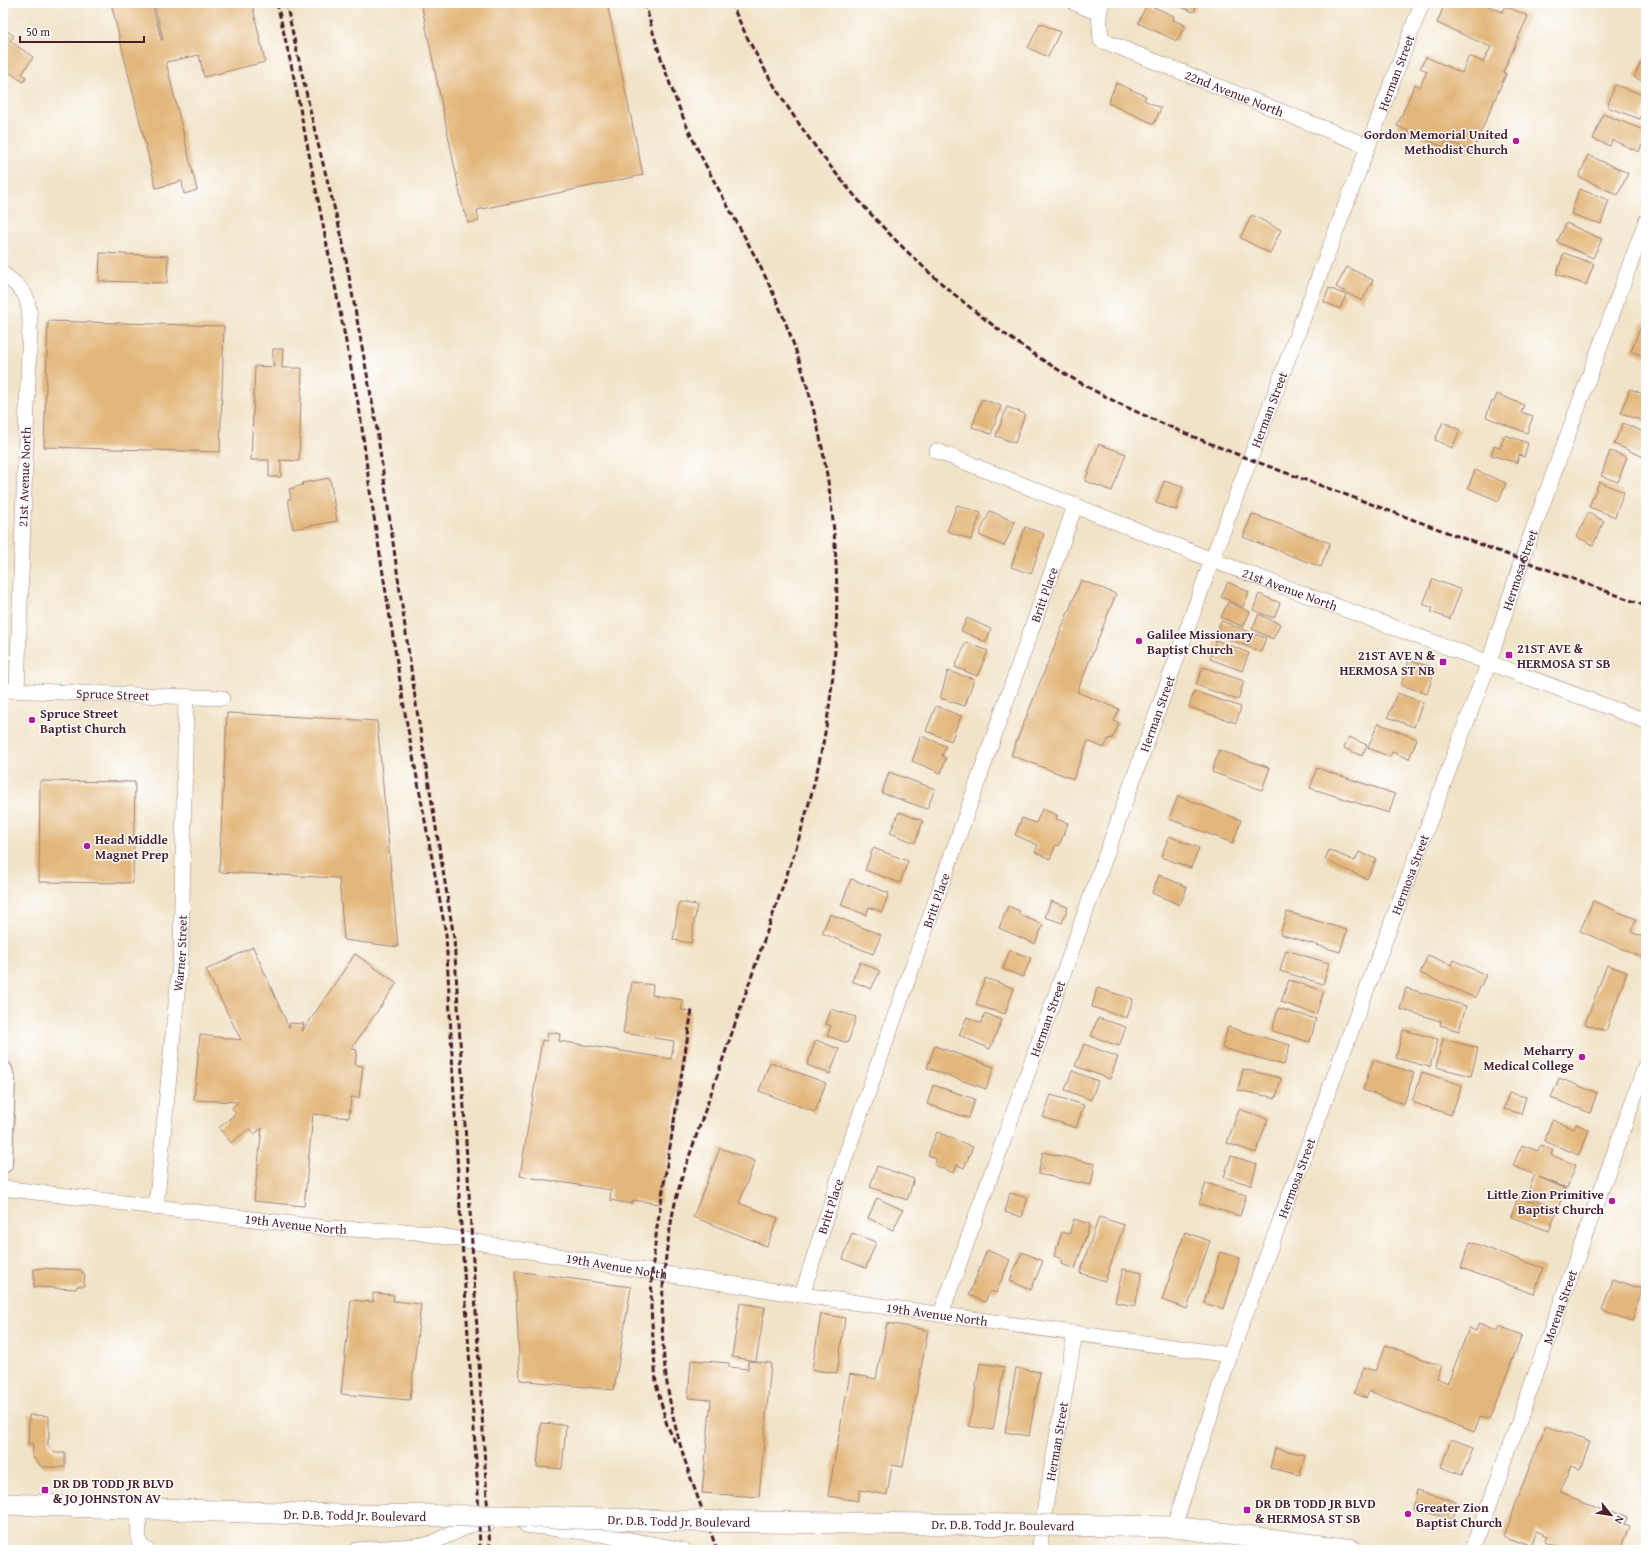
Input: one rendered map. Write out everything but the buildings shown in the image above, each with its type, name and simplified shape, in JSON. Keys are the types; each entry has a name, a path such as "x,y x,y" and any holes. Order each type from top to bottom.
{"main road":[{"name":"Dr. D.B. Todd Jr. Boulevard","path":"3,1504 336,1515 500,1516 673,1521 1174,1527 1353,1550"}],"street":[{"path":"1075,3 1101,8"},
{"name":"Herman Street","path":"941,1314 1212,560 1422,3"},
{"name":"22nd Avenue North","path":"1101,8 1101,40 1368,146"},
{"name":"Hermosa Street","path":"1174,1527 1230,1355 1488,662 1522,560 1646,221"},
{"name":"21st Avenue North","path":"3,274 15,283 27,298 29,303 30,323 10,690"},
{"name":"21st Avenue North","path":"937,451 1212,560 1646,721"},
{"name":"Britt Place","path":"802,1295 847,1152 1075,506"},
{"name":"Spruce Street","path":"10,690 186,698 222,698"},
{"name":"Warner Street","path":"156,1208 181,953 186,698"},
{"name":"Morena Street","path":"1473,1550 1646,1064"},
{"path":"3,1070 6,1080 3,1164"},
{"name":"19th Avenue North","path":"3,1188 326,1228 418,1232 652,1272 802,1295 1230,1355"},
{"name":"Herman Street","path":"1040,1550 1042,1525 1075,1333"},
{"path":"138,1508 139,1543 147,1550"},
{"path":"357,1550 427,1545 473,1524 504,1523 599,1534 684,1550"}],"railway":[{"path":"277,3 293,73 360,413 371,498 405,713 446,934 459,1194 478,1492 480,1550"},
{"path":"286,3 316,136 342,238 376,423 417,711 454,938 490,1550"},
{"path":"645,3 667,76 688,129 771,288 798,358 813,409 824,460 832,512 836,564 837,616 834,669 827,721 813,787 795,851 682,1177 673,1212 667,1250 662,1301 662,1327 666,1378 670,1403 685,1460 717,1550"},
{"path":"731,3 753,48 788,108 826,160 867,210 912,256 960,299 1012,339 1065,374 1120,404 1210,443 1646,606"},
{"path":"675,1442 667,1425 656,1384 651,1308 652,1272 657,1227 692,1010"}],"place":[{"name":"Gordon Memorial United Methodist Church","path":"1516,141"},
{"name":"Galilee Missionary Baptist Church","path":"1139,641"},
{"name":"21ST AVE & HERMOSA ST SB","path":"1509,655"},
{"name":"21ST AVE N & HERMOSA ST NB","path":"1443,662"},
{"name":"Spruce Street Baptist Church","path":"32,720"},
{"name":"Head Middle Magnet Prep","path":"87,846"},
{"name":"Meharry Medical College","path":"1582,1057"},
{"name":"Little Zion Primitive Baptist Church","path":"1612,1201"},
{"name":"DR DB TODD JR BLVD & JO JOHNSTON AV","path":"45,1490"},
{"name":"DR DB TODD JR BLVD & HERMOSA ST SB","path":"1247,1510"},
{"name":"Greater Zion Baptist Church","path":"1408,1514"}]}
